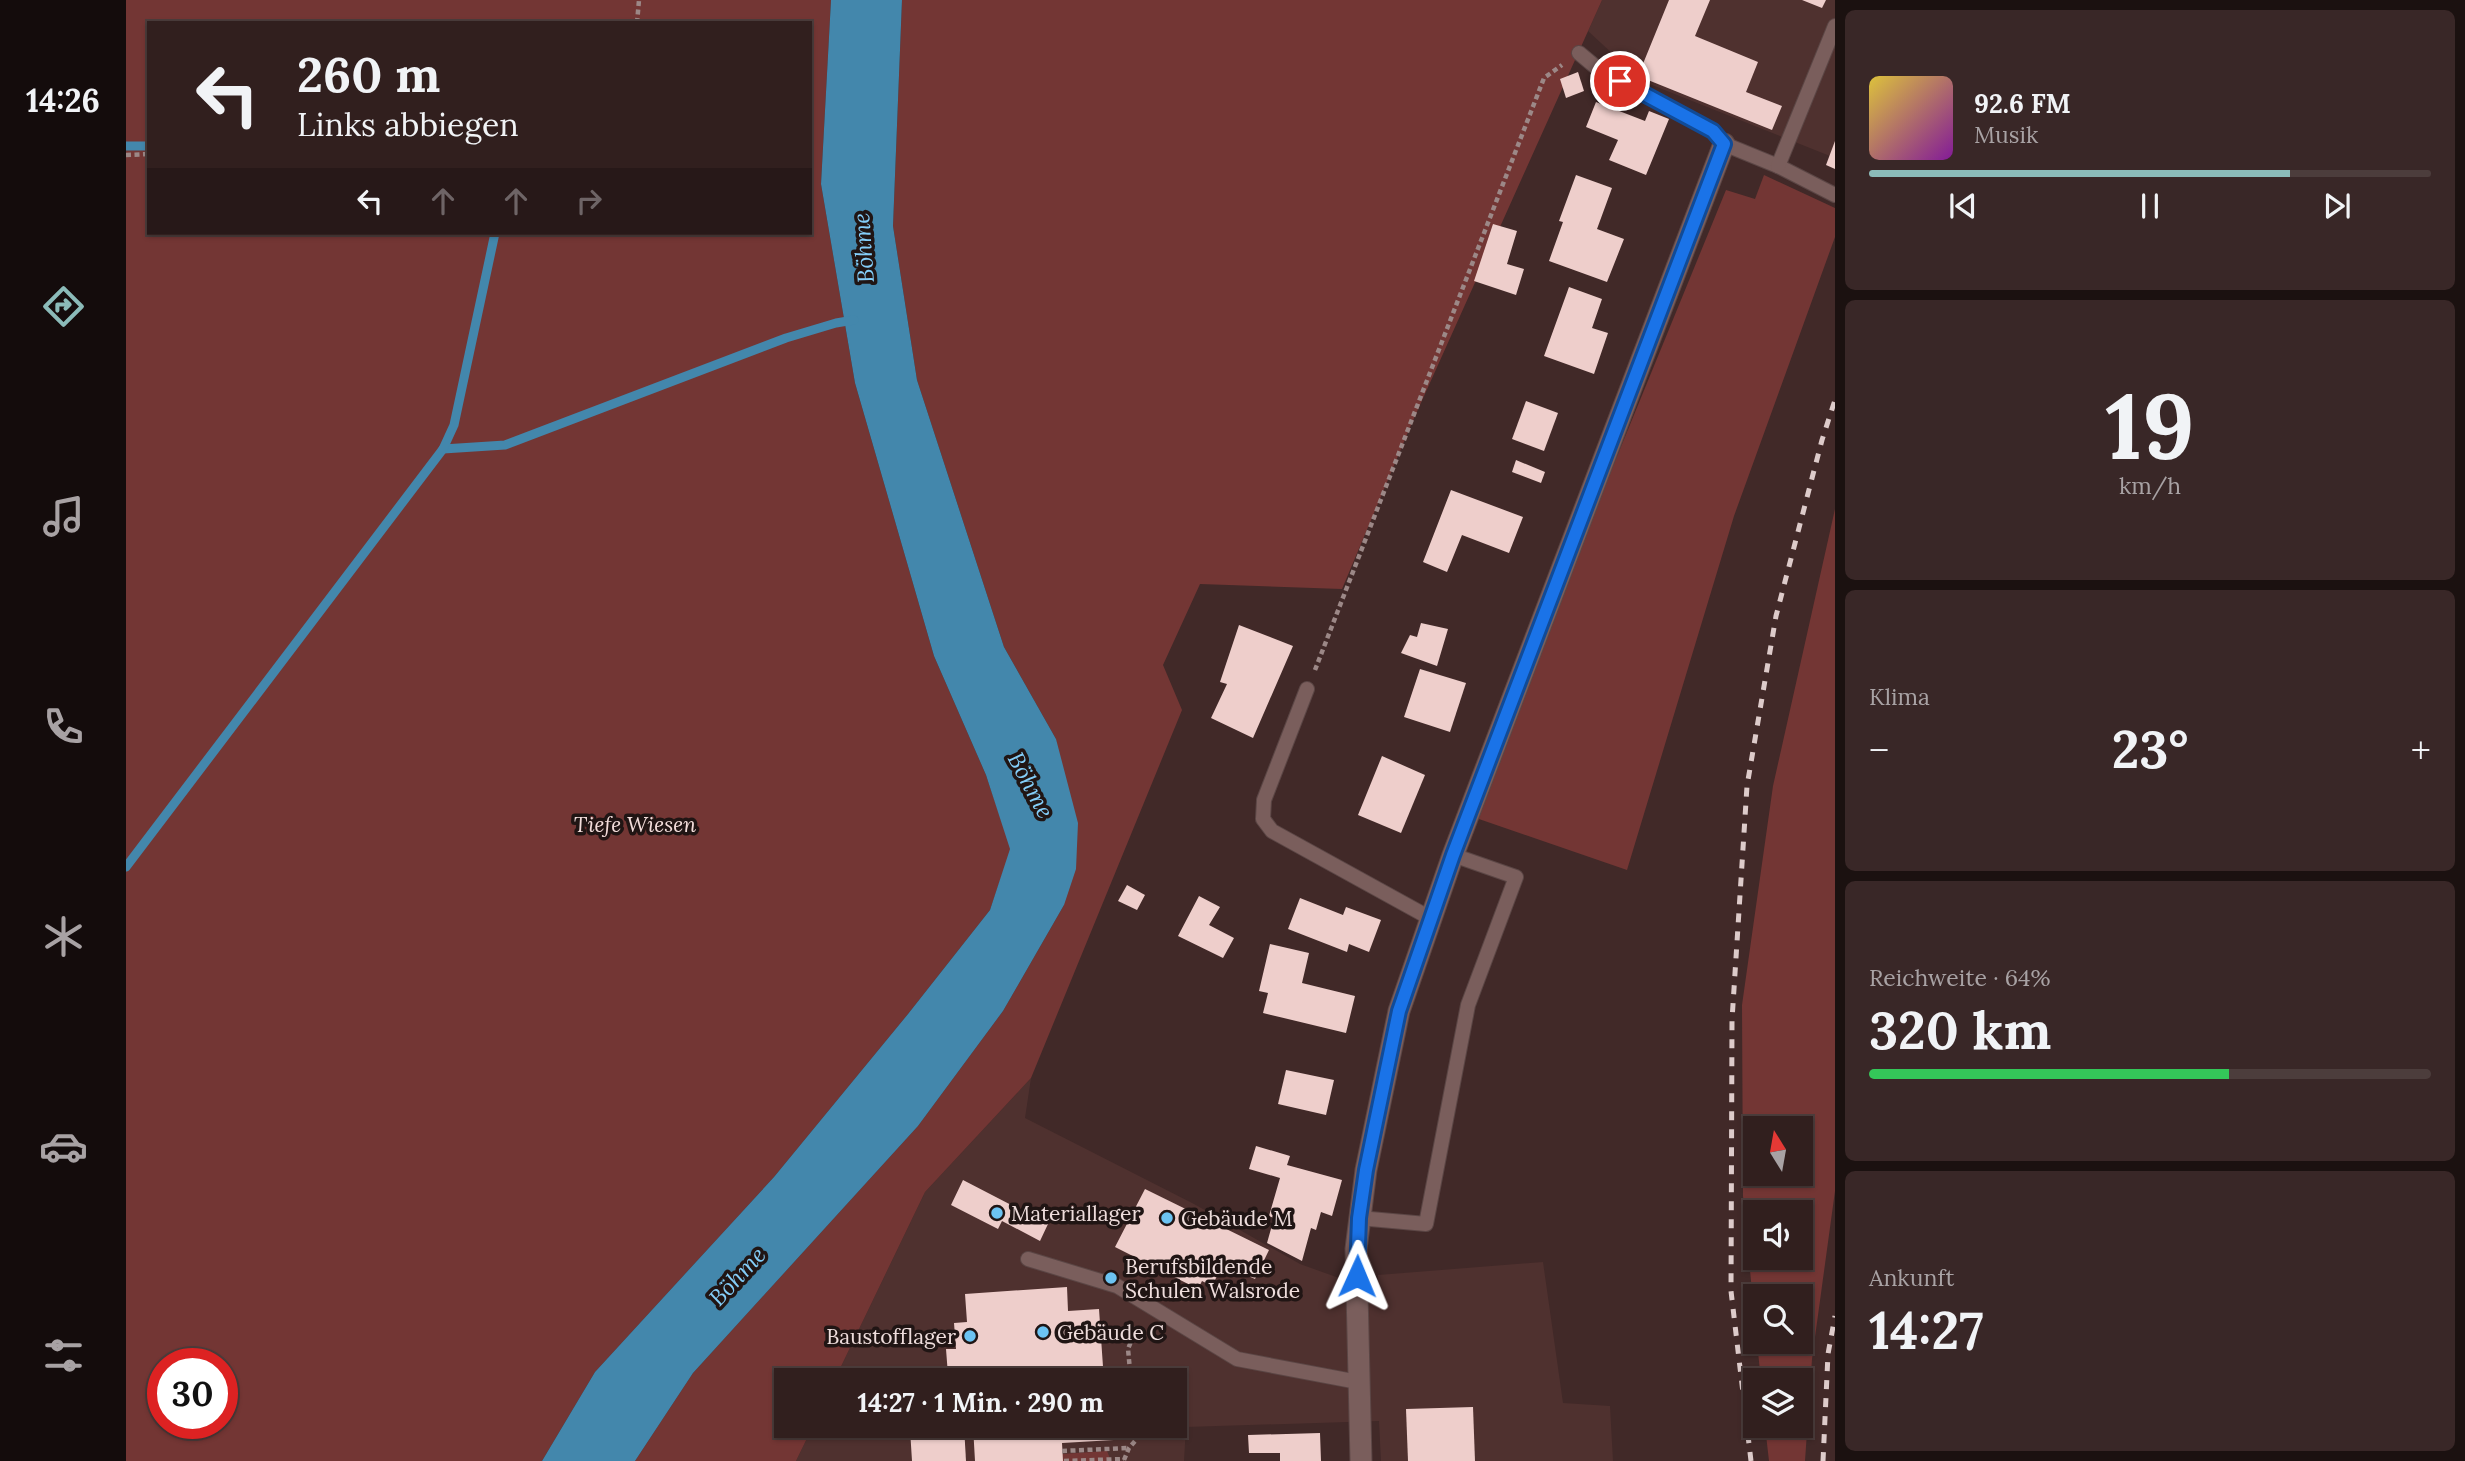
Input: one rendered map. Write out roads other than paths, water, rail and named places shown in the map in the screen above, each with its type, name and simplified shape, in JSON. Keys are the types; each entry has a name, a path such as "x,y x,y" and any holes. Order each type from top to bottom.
{"street":[{"path":"1361,1461 1356,1249 1366,1170 1399,1011 1453,855 1724,144"}],"lane":[{"path":"1778,166 1835,26"},
{"path":"1579,53 1597,68 1713,131 1724,144 1778,166 1835,195"},
{"path":"1307,689 1264,800 1263,819 1272,831 1430,918"},
{"path":"1359,1218 1426,1224 1468,1005 1516,877 1453,855"},
{"path":"1028,1259 1117,1286 1237,1359 1358,1382"}],"water":[{"name":"Böhme","path":"831,0 902,0 893,226 917,380 1004,647 1056,739 1078,823 1076,869 1064,905 1003,1011 918,1126 693,1373 635,1461 542,1461 595,1372 774,1177 990,910 1010,849 986,775 934,656 855,383 821,184"}],"waterway":[{"path":"126,146 147,146"},
{"path":"126,867 443,449 454,425 495,235"},
{"path":"443,449 505,445 786,338 854,320"}],"railway":[{"path":"1751,1461 1731,1291 1732,1020 1747,786 1776,616 1835,400"},
{"path":"1823,1461 1828,1354 1835,1316"}],"place":[{"name":"Materiallager","path":"997,1213"},
{"name":"Gebäude M","path":"1167,1218"},
{"name":"Berufsbildende Schulen Walsrode","path":"1111,1278"},
{"name":"Gebäude C","path":"1043,1332"},
{"name":"Baustofflager","path":"970,1336"}],"park label":[{"name":"Tiefe Wiesen","path":"635,824"}]}
